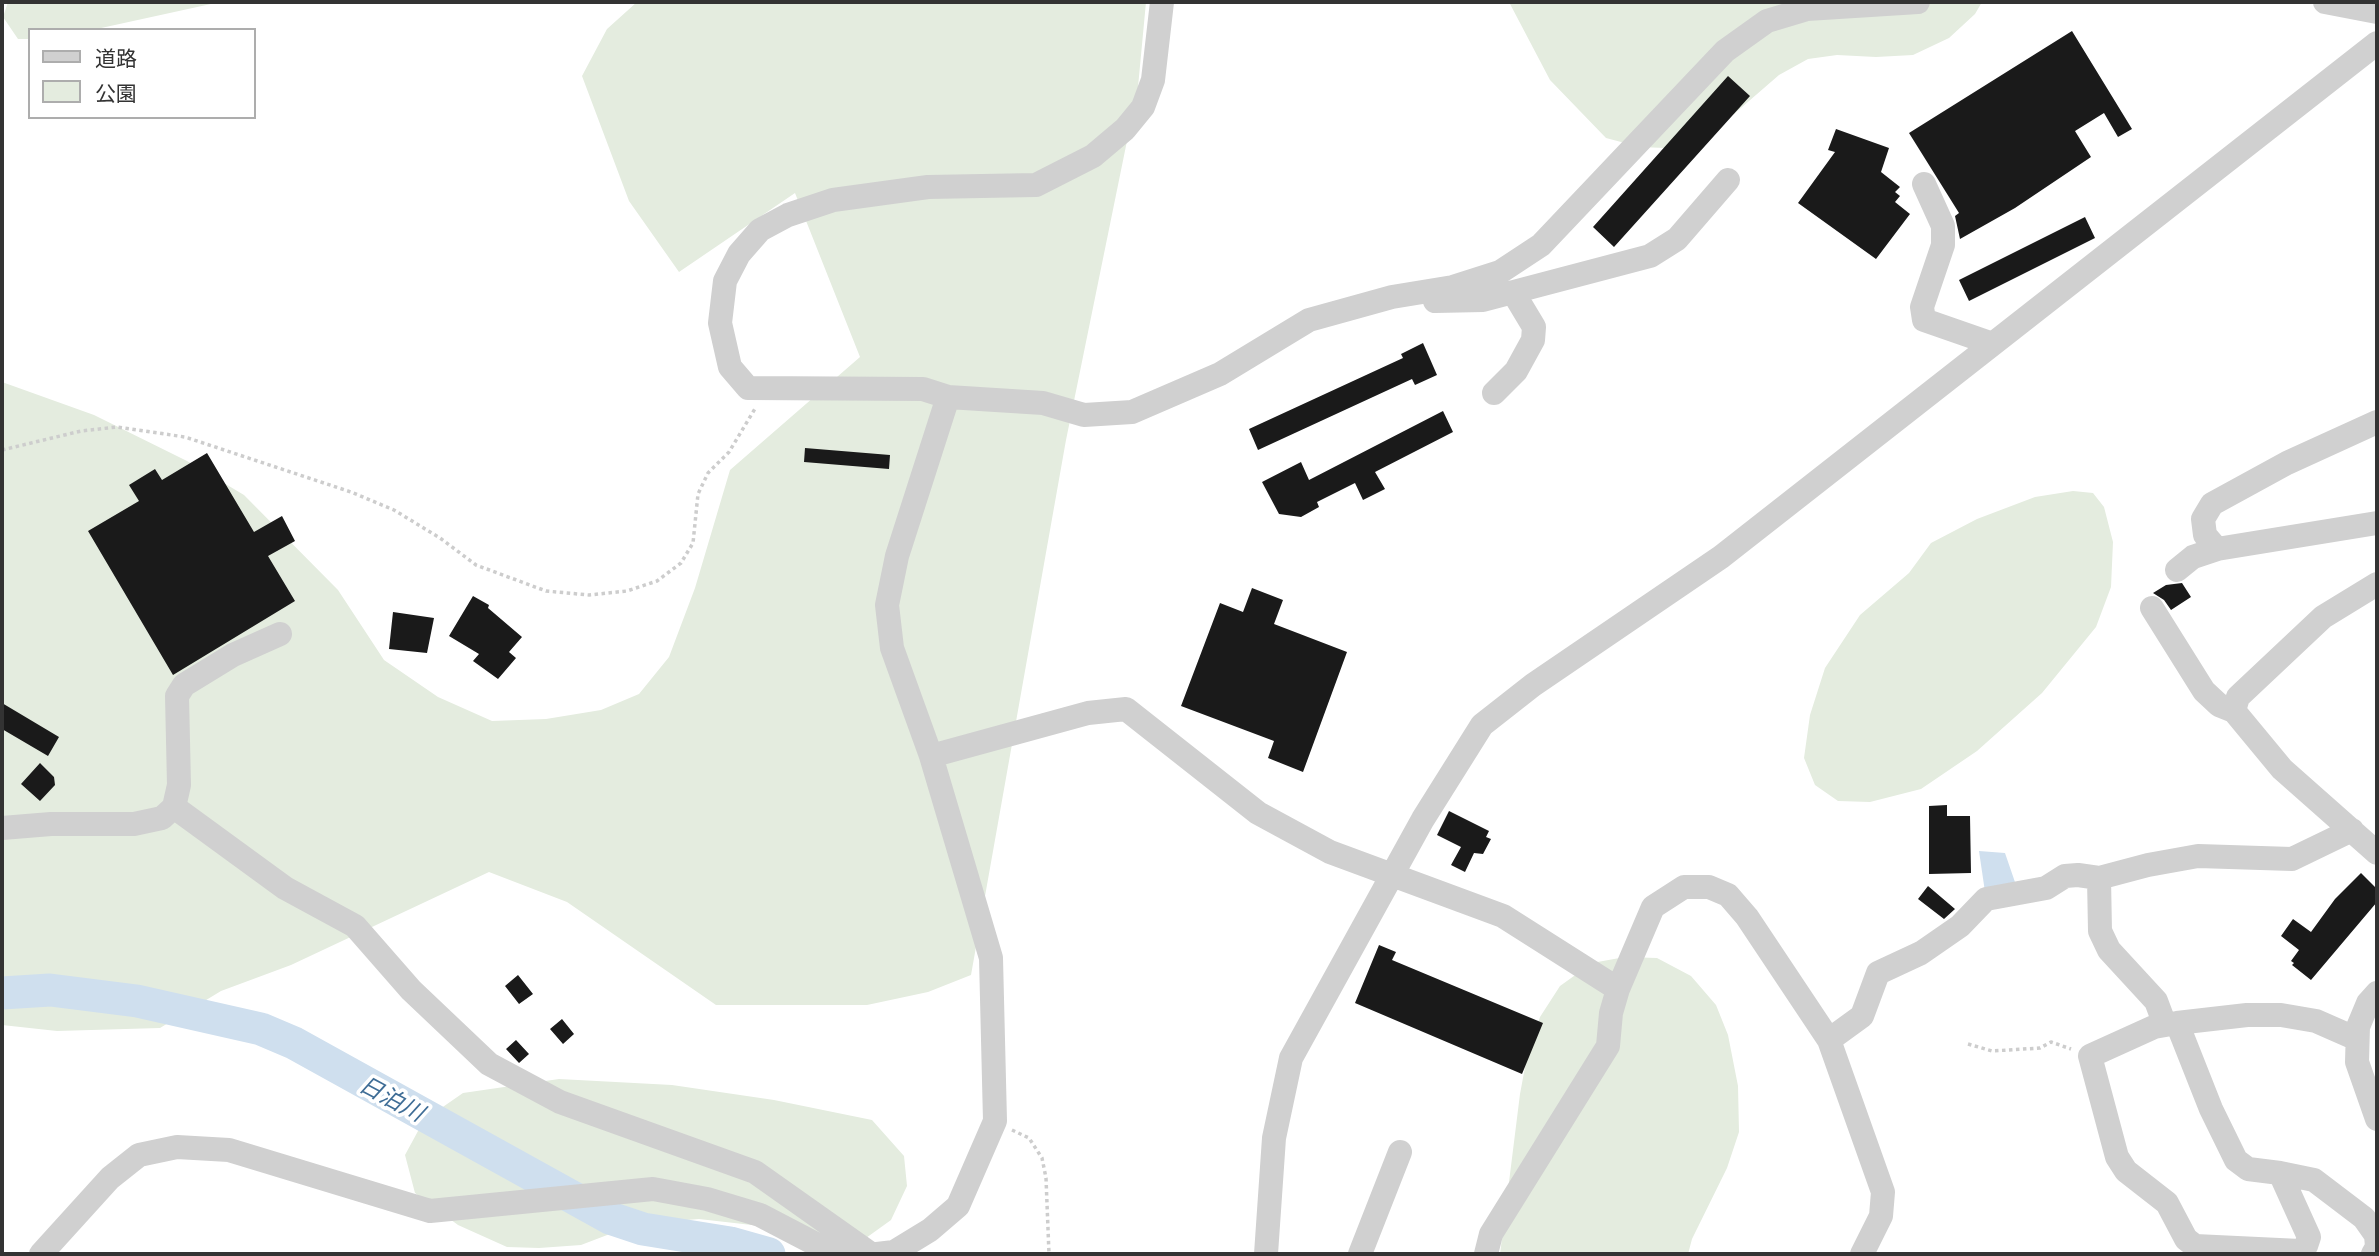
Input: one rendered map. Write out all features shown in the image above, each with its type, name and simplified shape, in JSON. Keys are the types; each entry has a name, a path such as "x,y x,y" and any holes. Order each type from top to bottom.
{"street":[{"path":"1162,2 1153,80 1143,107 1125,129 1093,156 1036,185 928,187 833,200 788,215 760,230 739,254 724,281 720,323 730,367 748,388 766,391 923,389 948,397 1043,403 1084,415 1132,412 1220,374 1309,320 1411,294 1453,287 1500,272 1541,245 1725,51 1767,21 1807,9 1909,2"},
{"path":"2325,2 2377,12"},
{"path":"1273,1252 1274,1138 1291,1058 1423,819 1482,725 1533,685 1721,557 2377,43"},
{"path":"1411,294 1430,301 1483,300 1650,256 1676,239 1728,180"},
{"path":"1924,184 1943,226 1943,245 1922,307 1924,320 1993,344"},
{"path":"1494,393 1516,371 1533,340 1534,327 1513,292"},
{"path":"877,1254 894,1252 930,1230 958,1206 995,1121 991,958 931,756 892,648 887,605 897,556 948,397"},
{"path":"2217,549 2205,535 2203,519 2212,503 2287,463 2377,422"},
{"path":"2177,570 2193,557 2217,549 2377,523"},
{"path":"2234,712 2238,697 2323,617 2377,584"},
{"path":"2152,608 2204,691 2219,705 2234,712 2282,769 2377,853"},
{"path":"4,825 134,824 162,817 174,807 179,785 177,696 184,685 233,655 280,634"},
{"path":"931,756 1087,713 1126,709 1258,813 1330,852 1394,873 1503,916 1618,989"},
{"path":"174,807 285,888 355,926 411,989 489,1064 560,1102 755,1172 868,1254"},
{"path":"1829,1040 1862,1017 1878,973 1921,953 1959,926 1986,898 2046,888 2065,876 2099,878 2198,856 2292,859 2352,830"},
{"path":"2099,878 2100,931 2109,950 2155,1001 2171,1024 2236,1160 2248,1169 2314,1180 2364,1218 2376,1235 2377,1247 2373,1254"},
{"path":"1486,1254 1491,1234 1608,1046 1611,1013 1618,989 1653,907 1684,887 1709,887 1728,895 1748,917 1829,1040 1883,1192 1881,1216 1861,1254"},
{"path":"2377,993 2368,1003 2357,1027 2357,1062 2377,1119"},
{"path":"2280,1173 2309,1237 2306,1246 2300,1251 2195,1246 2186,1239 2167,1203 2126,1171 2117,1157 2090,1056 2171,1024 2281,1015 2316,1021 2357,1039"},
{"path":"41,1254 72,1223 110,1178 139,1155 177,1147 229,1150 430,1211 653,1189 707,1199 760,1215 827,1250 868,1254"},
{"path":"1360,1254 1400,1152"}],"path":[{"path":"2,450 81,431 117,427 185,437 351,492 394,510 440,538 476,565 546,591 589,595 627,591 657,581 681,563 693,543 698,494 708,473 729,452 766,391"},
{"path":"1968,1044 1993,1051 2040,1048 2051,1042 2090,1056"},
{"path":"995,1121 1029,1138 1042,1158 1046,1178 1049,1254"}],"green space":[{"path":"8,2 220,2 101,28 28,28 28,39 18,39 3,17"},
{"path":"637,2 1146,2 1138,87 1066,440 971,975 928,992 867,1005 716,1005 567,902 489,872 291,965 221,991 160,1028 57,1031 2,1025 2,382 94,415 187,461 244,495 338,590 384,660 438,697 492,721 546,719 601,710 639,694 669,657 695,588 730,470 860,357 795,193 679,272 629,201 582,76 607,29"},
{"path":"1509,2 1982,2 1975,14 1949,38 1913,55 1837,55 1808,59 1779,75 1734,114 1665,148 1640,147 1606,138 1550,80"},
{"path":"2073,491 2093,493 2104,507 2113,542 2111,587 2096,627 2042,693 1977,751 1921,789 1870,802 1838,801 1815,785 1804,758 1810,715 1825,668 1860,615 1909,573 1931,543 1977,519 2035,497"},
{"path":"1625,957 1657,958 1691,976 1716,1005 1728,1035 1738,1086 1739,1132 1727,1168 1692,1239 1688,1254 1500,1254 1520,1094 1528,1051 1540,1017 1560,986 1592,963"},
{"path":"559,1079 672,1085 774,1100 872,1120 904,1156 907,1186 891,1220 866,1238 699,1219 636,1224 581,1245 539,1248 507,1247 458,1225 415,1193 405,1155 424,1120 463,1093"}],"water":[{"path":"1979,851 2005,853 2017,888 1985,892"}],"building":[{"path":"2072,31 2132,129 2118,137 2104,113 2075,131 2091,157 2015,208 1960,239 1955,216 1959,213 1909,133"},
{"path":"1728,76 1750,96 1614,247 1593,227"},
{"path":"1836,129 1889,148 1881,172 1900,187 1895,192 1900,196 1895,202 1910,214 1876,259 1798,203 1835,152 1828,150"},
{"path":"2085,217 2095,238 1969,301 1959,280"},
{"path":"1423,343 1437,375 1415,385 1412,379 1258,450 1249,429 1403,358 1401,354"},
{"path":"1443,411 1453,432 1375,472 1385,489 1363,500 1355,483 1317,502 1319,507 1301,517 1279,514 1262,482 1301,462 1309,480"},
{"path":"805,448 890,455 889,469 804,462"},
{"path":"207,453 254,532 282,516 295,541 268,556 295,601 173,675 88,531 139,501 129,485 155,469 162,480"},
{"path":"2182,583 2191,597 2171,610 2164,600 2153,593 2166,585"},
{"path":"1252,588 1283,600 1274,624 1347,652 1303,772 1268,758 1274,741 1181,706 1220,603 1243,612"},
{"path":"473,596 489,605 488,608 522,637 509,652 516,658 498,679 473,661 479,654 449,636"},
{"path":"393,612 434,618 427,653 389,649"},
{"path":"2,703 59,737 48,756 2,729"},
{"path":"40,763 54,777 55,785 40,801 21,784"},
{"path":"1947,805 1947,816 1970,816 1971,873 1929,874 1929,806"},
{"path":"1449,811 1489,831 1486,837 1491,839 1483,854 1474,853 1465,872 1451,865 1461,847 1437,835"},
{"path":"2361,873 2377,889 2377,902 2311,980 2292,965 2294,963 2291,961 2299,950 2281,936 2293,919 2311,932 2335,899"},
{"path":"1928,886 1955,909 1944,919 1918,899"},
{"path":"1379,945 1396,952 1392,960 1543,1023 1522,1074 1355,1003"},
{"path":"518,975 533,994 519,1004 505,986"},
{"path":"562,1019 574,1034 563,1044 550,1029"},
{"path":"516,1040 529,1054 519,1063 506,1049"}],"waterway":[{"name":"日泊川","path":"2,993 50,990 137,1001 261,1029 294,1043 610,1218 643,1229 730,1243 769,1254"}]}
